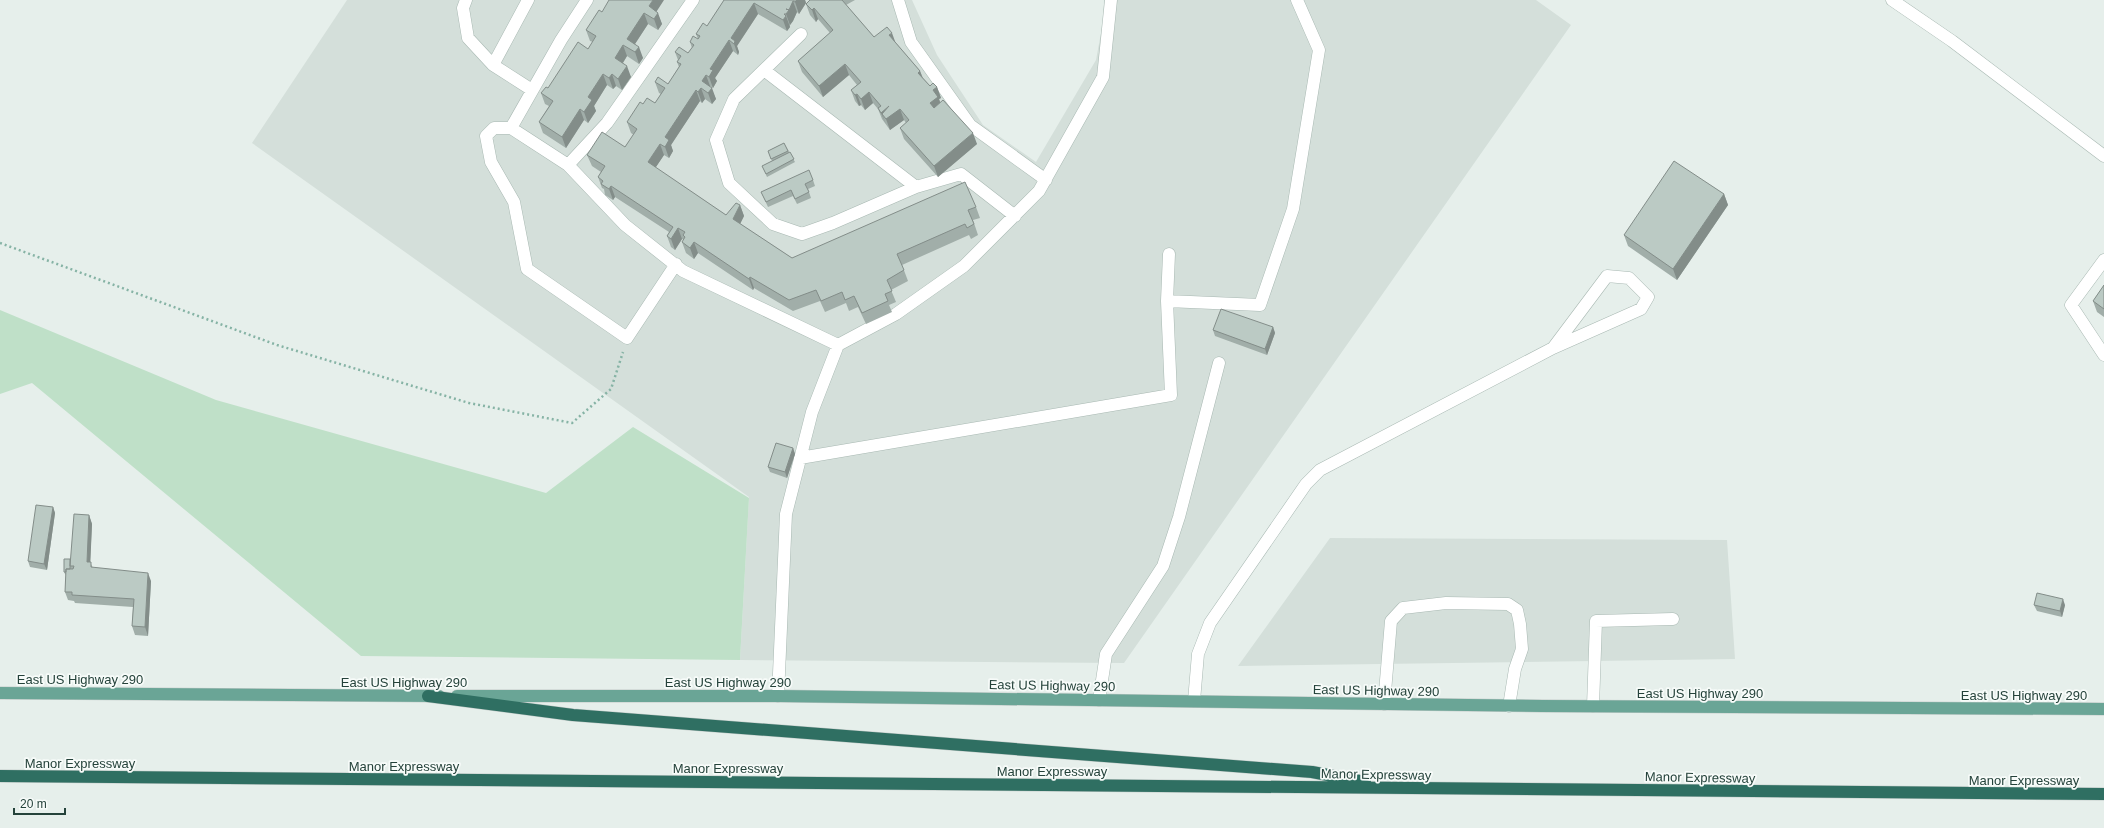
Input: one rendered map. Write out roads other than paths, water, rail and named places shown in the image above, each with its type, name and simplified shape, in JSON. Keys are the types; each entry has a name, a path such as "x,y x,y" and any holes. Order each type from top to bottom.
{"highway":[{"path":"428,696 573,716 1312,772 1395,788"},
{"name":"Manor Expressway","path":"0,776 2104,794"}],"main road":[{"name":"East US Highway 290","path":"0,693 428,696 778,696 1509,706 2104,709"}],"lane":[{"path":"466,0 463,8 468,38 493,65 532,90"},
{"path":"493,65 528,0"},
{"path":"511,128 561,40 587,0"},
{"path":"568,165 607,123 692,0"},
{"path":"898,0 911,42 970,125 1046,180"},
{"path":"778,696 786,514 812,412 838,344 896,314 964,266 1039,191 1103,77 1111,0"},
{"path":"1167,301 1260,305 1293,209 1319,50 1297,0"},
{"path":"1892,0 1952,41 2104,156"},
{"path":"801,34 734,99 716,140 729,183 773,224 802,234 833,223 916,187 961,174 1015,216"},
{"path":"764,70 916,187"},
{"path":"676,264 627,338 527,269 514,202 491,162 486,136 494,128 511,128 568,165 625,225 676,264 683,272 838,344"},
{"path":"800,458 1170,395 1167,301 1169,254"},
{"path":"2104,260 2071,305 2104,355"},
{"path":"1194,701 1198,654 1210,623 1306,484 1320,470 1553,348 1641,309 1648,297 1629,278 1607,276 1553,348"},
{"path":"1099,700 1106,654 1163,566 1180,517 1219,363"},
{"path":"1384,704 1391,621 1403,608 1446,603 1508,604 1517,610 1522,649 1516,668 1509,706"},
{"path":"1593,706 1596,621 1673,619"}]}
